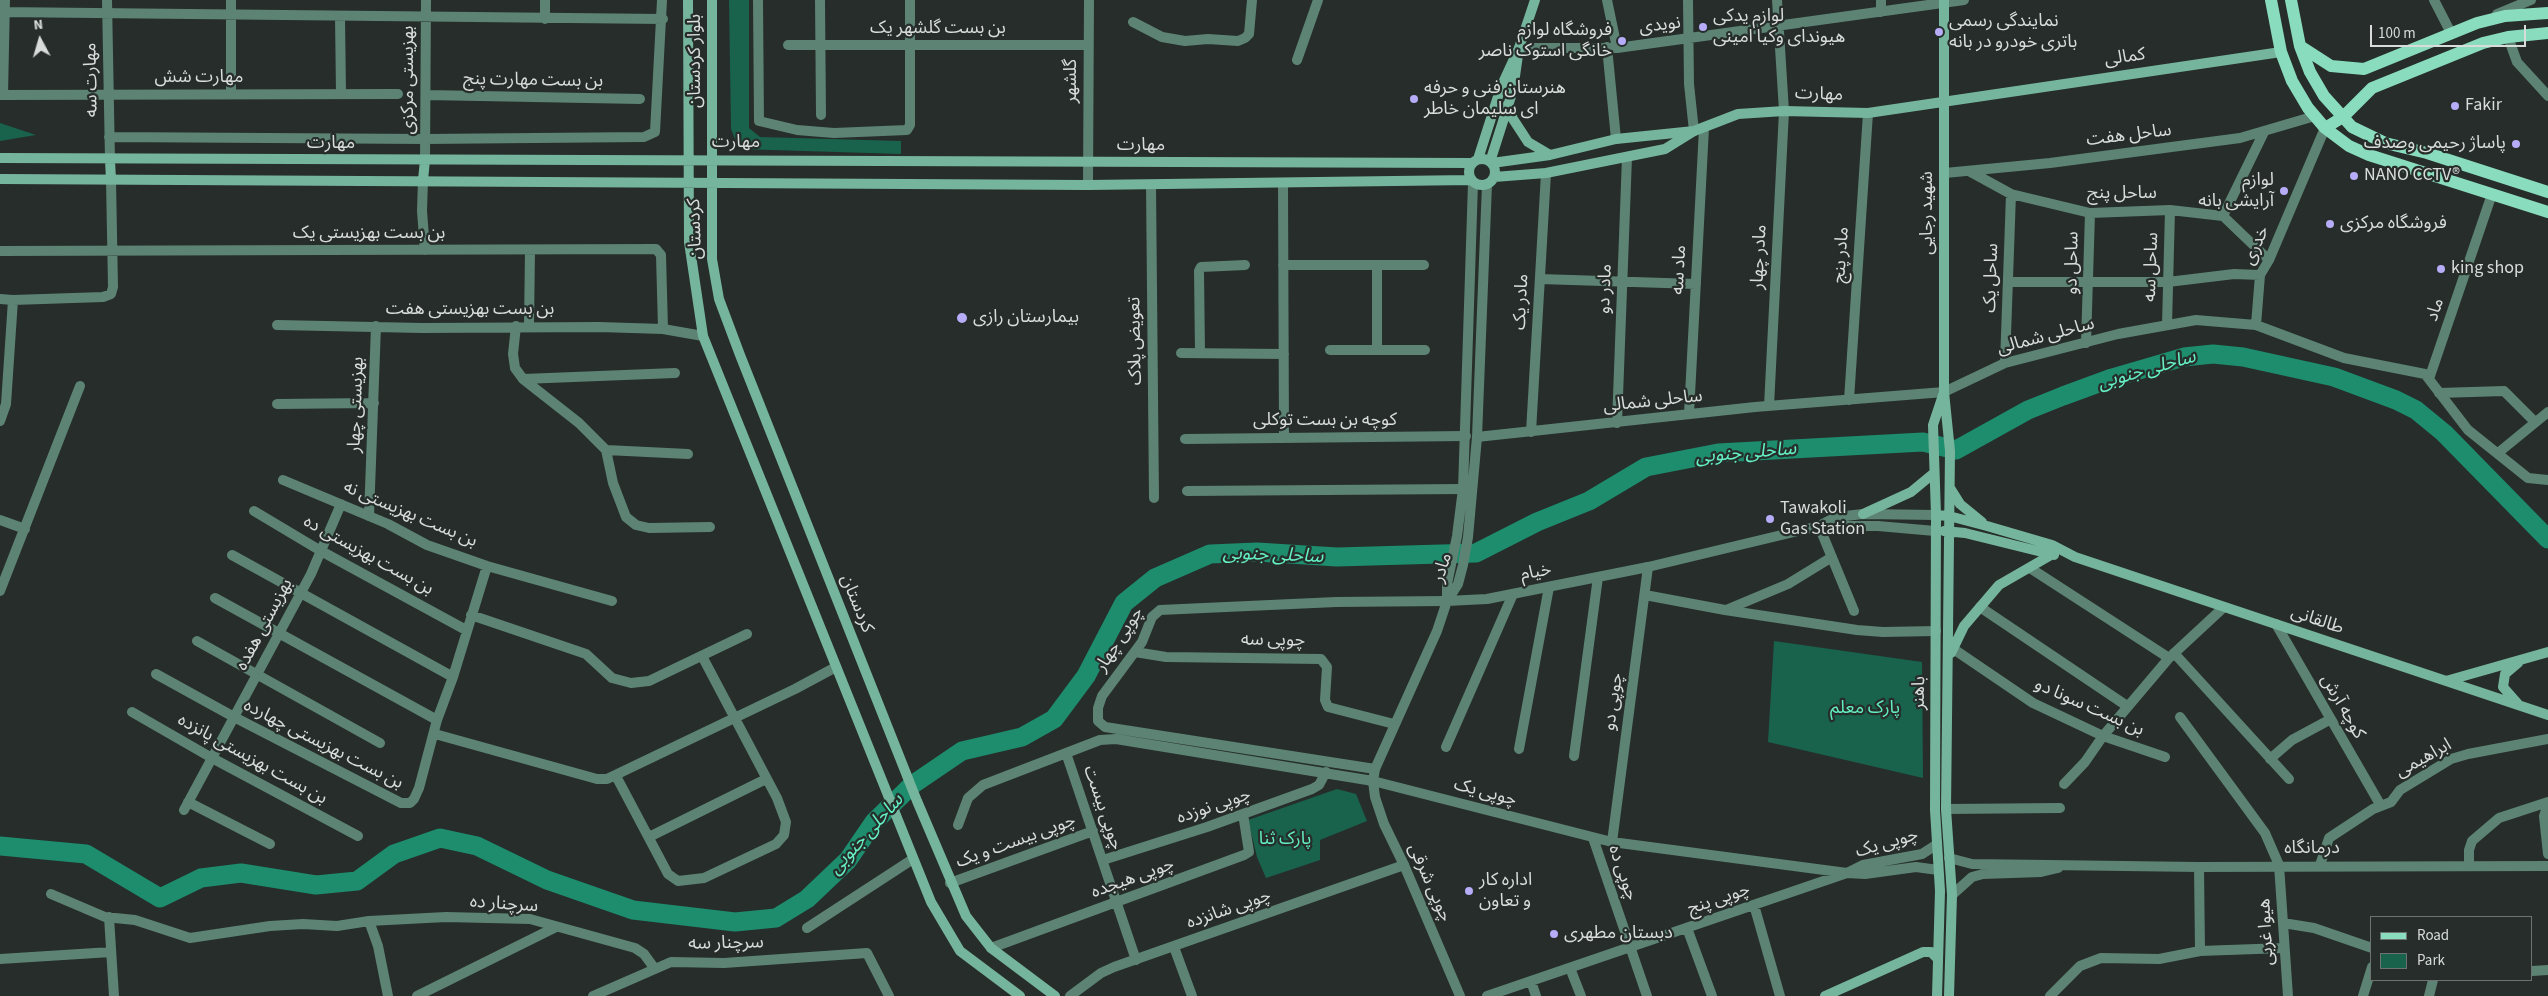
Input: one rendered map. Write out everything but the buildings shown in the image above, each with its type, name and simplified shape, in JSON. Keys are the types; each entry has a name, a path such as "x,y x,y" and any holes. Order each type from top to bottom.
{"main road":[{"name":"بلوار کردستان","path":"688,0 688,182"},
{"name":"بلوار کردستان","path":"711,182 712,0"},
{"path":"1519,48 1513,90 1491,162 1495,169 1491,180 1482,186 1472,181 1469,168 1475,161 1501,88 1519,48 1535,0"},
{"path":"2271,0 2280,52 2292,81 2325,128 2349,146 2369,155 2548,212"},
{"path":"2291,0 2300,46 2310,72 2324,96 2358,130 2385,143 2428,153 2548,192"},
{"name":"شهید رجایی","path":"1944,1 1944,392 1949,426 1949,471"},
{"path":"2300,46 2331,66 2364,69 2477,23 2505,16 2548,13"},
{"path":"2325,128 2343,117 2372,88 2459,52 2508,37 2548,33"},
{"name":"کمالی","path":"1945,100 2280,52"},
{"path":"2364,69 2364,80 2372,88"},
{"name":"مهارت","path":"1491,180 1546,173 1665,149 1699,129 1738,114 1784,111 1868,113 1945,100"},
{"path":"1508,104 1513,119 1528,142 1550,156"},
{"name":"مهارت","path":"1491,162 1550,156 1616,139 1699,129"},
{"name":"مهارت","path":"0,158 110,160 712,159 1088,162 1475,161"},
{"path":"110,160 111,180"},
{"path":"424,180 425,160"},
{"path":"1475,161 1491,162"},
{"name":"مهارت","path":"0,179 1088,185 1472,181"},
{"name":"کردستان","path":"688,182 689,242 703,336 913,859 931,902 960,951 1020,996"},
{"name":"کردستان","path":"711,182 712,259 719,299 743,364 950,883 966,916 991,948 1055,996"},
{"name":"باهنر","path":"1937,996 1940,891 1936,845 1936,515 1933,425 1944,392"},
{"path":"1863,514 1911,492 1934,470"},
{"name":"باهنر","path":"1949,471 1946,809 1952,895 1949,996"},
{"path":"1950,488 1966,510 1987,526"},
{"name":"خیام","path":"1936,515 1949,516"},
{"name":"طالقانی","path":"1949,516 2052,545 2075,557 2548,715"},
{"name":"طالقانی","path":"1935,531 1949,531 1984,537 2051,555 2075,557"},
{"path":"1948,666 1952,648 1964,626 1999,585 2051,555"},
{"path":"2445,681 2548,652"},
{"path":"2519,706 2503,687 2505,674 2521,661"},
{"path":"1828,995 1923,952 1931,952 1937,958"}],"street":[{"path":"1,95 2,12 5,0"},
{"name":"مهارت سه","path":"107,0 110,160"},
{"path":"231,0 231,94"},
{"name":"بهزیستی مرکزی","path":"425,160 426,0"},
{"path":"545,0 545,19"},
{"path":"109,137 425,139 651,135 655,132 663,20 662,0"},
{"path":"758,0 759,121 797,130 834,133 900,131 907,130 910,125 910,0"},
{"path":"820,0 821,115"},
{"name":"گلشهر","path":"1088,185 1089,0"},
{"path":"1133,22 1162,37 1185,40 1238,41 1249,34 1252,0"},
{"path":"1297,60 1318,0"},
{"name":"نویدی","path":"1607,0 1612,48 1779,27 1944,1 1964,0"},
{"name":"ماد سه","path":"1688,0 1689,84 1699,129 1696,284 1690,414"},
{"name":"مادر چهار","path":"1769,406 1784,111 1778,0"},
{"path":"1881,0 1881,12"},
{"path":"2434,0 2451,32"},
{"path":"2477,23 2531,0"},
{"path":"2,12 663,20"},
{"path":"340,17 341,94"},
{"path":"2508,37 2517,62 2548,96"},
{"name":"بن بست گلشهر یک","path":"788,45 1088,46"},
{"path":"1519,48 1612,48 1616,139"},
{"name":"مهارت شش","path":"1,95 398,94"},
{"name":"بن بست مهارت پنج","path":"426,95 640,98"},
{"name":"مادر پنج","path":"1849,400 1868,113"},
{"name":"ساحل هفت","path":"1944,173 2050,163 2240,138 2315,116"},
{"name":"خدری","path":"2256,325 2260,275 2270,260 2325,128"},
{"path":"2264,132 2223,216 2270,260"},
{"name":"مادر دو","path":"1617,422 1627,157"},
{"name":"ساحل پنج","path":"1969,170 2011,194 2090,214 2170,210 2223,216"},
{"name":"مادر یک","path":"1531,432 1546,173"},
{"path":"0,299 103,298 111,294 113,287 113,251 111,180"},
{"path":"424,180 422,210 425,250"},
{"name":"مادر","path":"1447,601 1458,584 1468,537 1477,437 1491,180"},
{"name":"مادر","path":"1447,601 1450,566 1457,536 1463,489 1472,181"},
{"path":"1283,184 1284,438"},
{"name":"تعویض پلاک","path":"1151,185 1154,498"},
{"name":"ساحل یک","path":"2005,363 2011,194"},
{"name":"ماد","path":"2429,379 2492,194"},
{"name":"ساحل سه","path":"2167,325 2170,210"},
{"name":"ساحل دو","path":"2086,343 2090,284 2090,214"},
{"path":"528,326 530,250"},
{"name":"بن بست بهزیستی یک","path":"0,251 659,251 661,255 663,329"},
{"path":"1200,353 1200,271 1202,267 1245,265"},
{"path":"1283,265 1424,265"},
{"path":"1376,265 1377,350"},
{"path":"2009,282 2090,284 2168,282 2226,275 2260,275"},
{"path":"1540,279 1696,284"},
{"path":"0,421 6,404 13,300"},
{"name":"ساحلی شمالی","path":"1477,437 1769,406 1944,392 2005,363 2086,343 2196,320 2256,325 2344,358 2424,374 2429,379"},
{"name":"بن بست بهزیستی هفت","path":"277,325 423,328 528,326 663,329 703,336"},
{"name":"بهزیستی چهار","path":"369,516 376,326"},
{"path":"516,326 513,354 515,368 523,379 579,423 606,450 613,483 626,517 636,525 649,528 710,527"},
{"path":"1330,350 1425,350"},
{"path":"1181,353 1284,354"},
{"path":"523,379 675,373"},
{"path":"2429,379 2468,430 2528,478 2548,480"},
{"path":"0,591 80,386"},
{"path":"2439,392 2504,391 2536,422"},
{"path":"277,404 374,403"},
{"path":"2498,453 2548,412"},
{"name":"کوچه بن بست توکلی","path":"1185,439 1466,436"},
{"path":"606,450 688,454"},
{"name":"بن بست بهزیستی نه","path":"282,480 414,536 427,545 487,566 612,601"},
{"path":"1187,491 1463,489"},
{"name":"بهزیستی هفده","path":"270,844 186,806 301,592 341,504"},
{"name":"بن بست بهزیستی ده","path":"254,511 321,551 466,630"},
{"name":"خیام","path":"1819,526 1836,517 1863,514 1936,515"},
{"path":"0,520 25,529"},
{"path":"1819,526 1854,611"},
{"name":"خیام","path":"1447,601 1487,600 1648,567 1819,526 1878,526 1935,531"},
{"path":"232,555 453,677"},
{"path":"1725,610 1788,584 1832,558"},
{"path":"487,566 453,677 437,720 435,734 597,779 616,776 796,690 836,667"},
{"name":"چوپی دو","path":"1612,842 1648,567"},
{"path":"2030,568 2172,655 2289,779"},
{"path":"1574,756 1598,577"},
{"path":"1519,749 1549,587"},
{"path":"1446,747 1513,594"},
{"path":"1645,595 1725,610 1857,630 1882,632 1936,631"},
{"path":"215,598 280,632 437,720"},
{"path":"1373,781 1375,770 1433,640 1447,601"},
{"name":"چوپی چهار","path":"1375,770 1101,725 1097,716 1102,696 1142,642 1152,617 1160,610 1336,602 1447,601"},
{"path":"1980,607 2127,706"},
{"path":"2064,784 2085,762 2127,706 2172,655 2224,607"},
{"path":"471,615 586,654 612,678 631,683 649,681 747,634"},
{"name":"کوچه آرش","path":"2276,624 2381,806"},
{"path":"197,641 380,743"},
{"name":"بن بست سونا دو","path":"1952,648 2033,703 2103,736 2165,757"},
{"name":"چوپی سه","path":"1135,652 1166,657 1321,659 1327,668 1325,700 1328,707 1394,724"},
{"path":"616,776 668,874 678,881 704,878 776,844 784,835 786,822 777,798 702,656"},
{"name":"بن بست بهزیستی چهارده","path":"156,674 234,717 405,804 412,802 417,794 435,734"},
{"name":"بن بست بهزیستی پانزده","path":"132,712 212,758 358,836"},
{"path":"2180,717 2264,832 2279,865"},
{"path":"2270,758 2292,740 2331,719"},
{"name":"چوپی یک","path":"1066,753 1100,740 1116,739 1373,781 1612,842 1847,873 1865,874 1916,867 1938,870"},
{"name":"ابراهیمی","path":"2320,865 2329,838 2351,822 2391,802 2400,790 2451,759 2498,748 2548,740"},
{"path":"958,825 968,798 977,788 1066,753"},
{"name":"چوپی بیست","path":"1066,753 1118,902 1136,960"},
{"name":"چوپی نوزده","path":"1103,860 1312,789 1319,785 1326,772"},
{"path":"649,837 766,779"},
{"name":"چوپی شرقی","path":"1373,781 1375,797 1384,824 1404,865 1460,996"},
{"path":"2548,803 2544,816 2548,854"},
{"path":"2469,866 2469,850 2472,841 2499,818 2548,803"},
{"path":"1946,809 2060,808"},
{"name":"چوپی هیجده","path":"991,948 1249,852 1243,814"},
{"name":"چوپی بیست و یک","path":"950,883 1093,831"},
{"name":"چوپی ده","path":"1593,838 1647,996"},
{"name":"چوپی یک","path":"1847,873 1863,865 1922,854 1936,845"},
{"name":"درمانگاه","path":"1948,858 1972,864 2199,867 2279,865 2548,866"},
{"path":"807,928 913,859"},
{"name":"درمانگاه","path":"1952,895 1972,877 1983,874 2041,872 2075,864"},
{"name":"چوپی شانزده","path":"1070,996 1102,973 1404,865"},
{"name":"هیوا غربی","path":"2279,865 2288,996"},
{"path":"2199,867 2200,951"},
{"name":"چوپی پنج","path":"1492,995 1847,873"},
{"name":"سرچنار ده","path":"51,894 109,918 135,920 190,938 270,926 302,924 338,926 369,921 446,917 530,919 635,948 644,954 654,968"},
{"path":"1754,905 1780,996"},
{"path":"109,918 114,996"},
{"path":"369,921 378,946 388,996"},
{"path":"2283,923 2314,928 2370,947"},
{"path":"417,996 556,927"},
{"path":"1687,928 1712,996"},
{"path":"1174,947 1192,996"},
{"path":"2050,996 2080,966 2101,958 2159,958 2200,951 2284,948"},
{"path":"0,959 111,952"},
{"name":"سرچنار سه","path":"593,996 671,962 724,963 868,953 889,996"},
{"path":"1570,968 1581,996"},
{"path":"2533,971 2548,970"},
{"path":"2363,996 2370,973"},
{"path":"1531,981 1536,996"},
{"path":"2429,996 2433,981"}],"green space":[{"path":"729,0 749,0 749,128 760,137 901,141 901,154 739,149 731,129"},
{"path":"0,123 36,135 0,141"},
{"name":"پارک معلم","path":"1774,641 1922,662 1923,778 1768,742"},
{"name":"پارک ثنا","path":"1337,789 1356,794 1367,821 1320,840 1320,860 1266,878 1257,857 1248,820"}],"waterway":[{"name":"ساحلی جنوبی","path":"0,846 86,854 160,898 201,878 241,873 316,885 357,881 394,854 440,838 477,846 547,880 633,910 735,922 776,918 807,899 848,860 874,822 912,785 962,751 1022,737 1054,719 1086,676 1124,603 1155,578 1210,554 1257,552 1337,557 1476,553 1537,522 1589,501 1646,467 1718,453 1923,442 1956,450 2028,410 2112,378 2184,357 2213,354 2243,357 2334,377 2396,400 2416,410 2444,433 2548,539"}],"place":[{"name":"لوازم یدکى هیونداى وکیا امینى","path":"1703,27"},
{"name":"نمایندگی رسمی باتری خودرو در بانه","path":"1939,32"},
{"name":"فروشگاه لوازم خانگى استوک ناصر","path":"1622,41"},
{"name":"هنرستان فنی و حرفه ای سلیمان خاطر","path":"1414,99"},
{"name":"Fakir","path":"2455,106"},
{"name":"پاساژ رحیمی وصدف","path":"2516,144"},
{"name":"NANO CCTV®","path":"2354,176"},
{"name":"لوازم آرایشی بانه","path":"2284,191"},
{"name":"فروشگاه مرکزى","path":"2330,224"},
{"name":"king shop","path":"2441,269"},
{"name":"بیمارستان رازی","path":"962,318"},
{"name":"Tawakoli Gas Station","path":"1770,519"},
{"name":"اداره کار و تعاون","path":"1469,891"},
{"name":"دبستان مطهری","path":"1554,934"}]}
